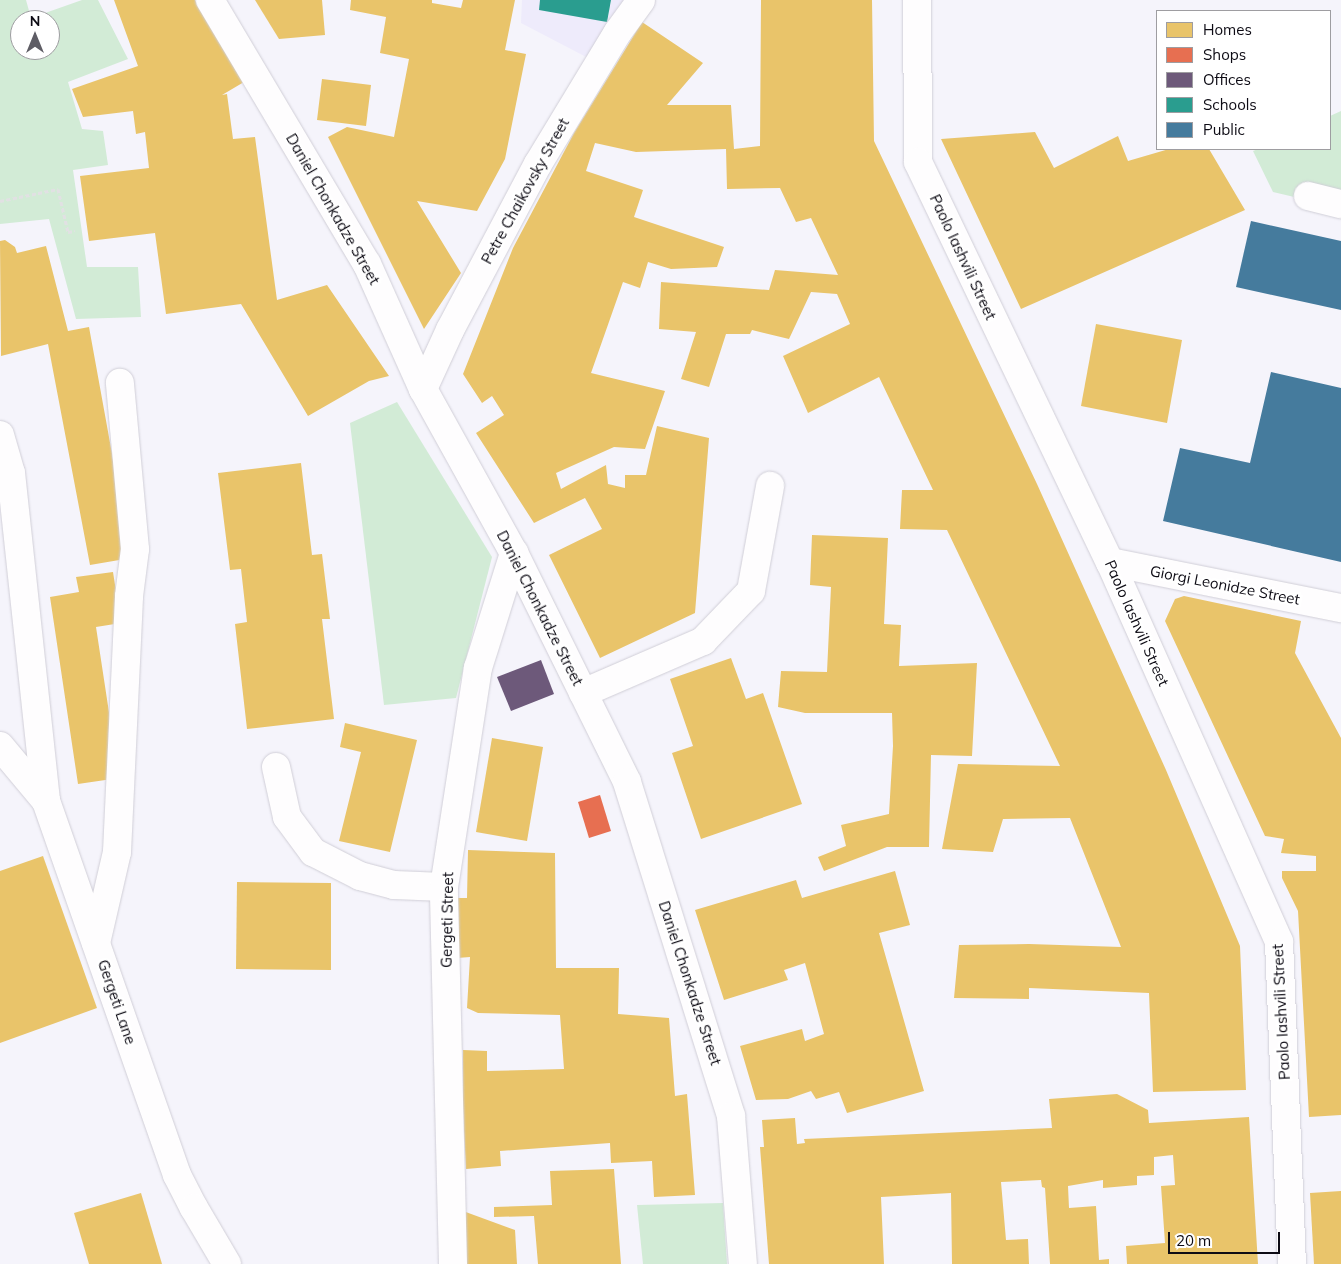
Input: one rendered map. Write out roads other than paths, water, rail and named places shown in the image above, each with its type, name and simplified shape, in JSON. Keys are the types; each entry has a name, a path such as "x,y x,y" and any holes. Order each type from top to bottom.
{"street":[{"name":"Daniel Chonkadze Street","path":"210,0 367,264 423,389 514,553 627,782 720,1075 731,1116 743,1264"},
{"name":"Petre Chaikovsky Street","path":"423,389 450,330 538,164 618,32 642,0"},
{"name":"Paolo Iashvili Street","path":"917,0 918,162 1110,562 1279,942 1292,1264"},
{"path":"1308,196 1341,204"},
{"path":"96,943 117,852 129,596 135,548 120,383"},
{"path":"0,435 11,473 46,801"},
{"path":"583,693 702,641 751,590 770,486"},
{"name":"Gergeti Street","path":"452,1264 444,887 478,668 514,553"},
{"name":"Giorgi Leonidze Street","path":"1110,562 1341,608"},
{"name":"Gergeti Lane","path":"0,746 46,801 178,1174 194,1208 227,1264"},
{"path":"276,767 287,817 313,852 360,876 394,885 444,887"}]}
